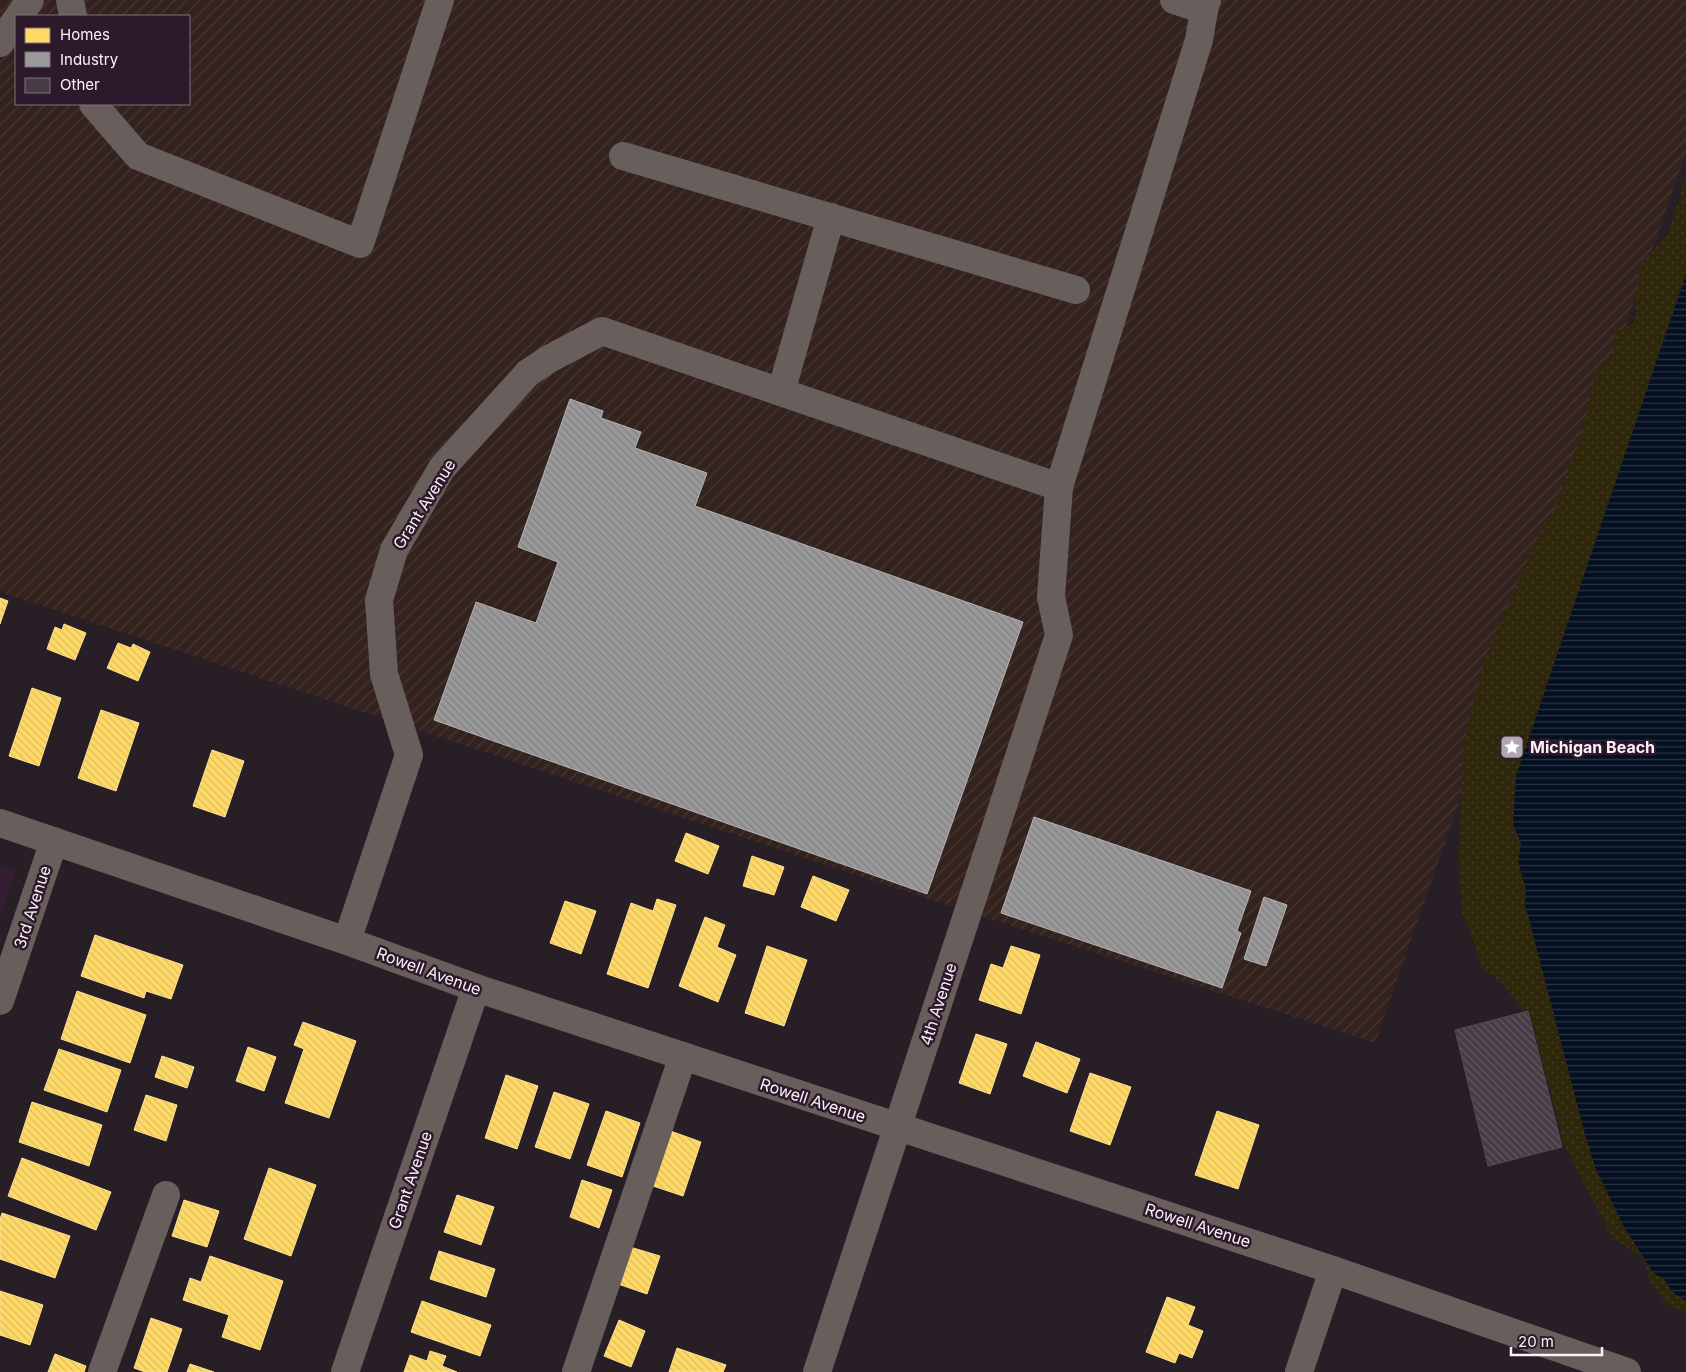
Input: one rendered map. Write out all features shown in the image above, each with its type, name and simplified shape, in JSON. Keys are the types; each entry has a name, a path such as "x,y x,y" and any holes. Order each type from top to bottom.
{"street":[{"path":"20,15 30,0"},
{"path":"70,0 73,15"},
{"path":"94,105 138,156 360,244 440,0"},
{"path":"832,218 781,392 1059,488 1199,40 1206,5 1174,0"},
{"path":"0,43 15,21"},
{"path":"623,156 1076,290"},
{"name":"Grant Avenue","path":"347,941 409,755 384,674 379,600 394,550 442,468 528,373 548,359 602,331 781,392"},
{"name":"4th Avenue","path":"817,1372 1059,635 1051,597 1059,488"},
{"name":"Rowell Avenue","path":"0,823 347,941 476,988 1333,1270 1627,1372"},
{"name":"3rd Avenue","path":"0,1002 54,841"},
{"name":"Grant Avenue","path":"345,1372 476,988"},
{"path":"576,1372 683,1056"},
{"path":"102,1372 166,1196"},
{"path":"1299,1372 1333,1270"}],"shaded area":[{"path":"0,0 1686,0 1686,153 1375,1043 947,905 0,592"},
{"path":"0,865 16,871 0,918"}],"sand":[{"path":"1686,174 1686,1312 1666,1304 1650,1283 1644,1259 1613,1238 1565,1148 1529,1011 1522,1009 1502,983 1482,968 1462,912 1458,856 1464,741 1486,656 1539,535 1555,509 1589,410 1590,391 1601,366 1614,348 1615,332 1634,323 1639,267 1669,233"}],"water":[{"path":"1686,274 1686,1301 1671,1291 1664,1278 1654,1274 1624,1227 1594,1165 1525,904 1526,890 1518,861 1521,844 1513,823 1516,776"}],"building: Homes":[{"path":"0,598 8,601 0,624"},
{"path":"64,624 86,633 75,660 47,649 55,627 62,630"},
{"path":"118,643 131,648 133,644 150,652 138,681 107,668"},
{"path":"32,688 61,698 39,766 9,756"},
{"path":"101,710 139,723 116,791 78,778"},
{"path":"212,750 244,761 225,817 193,806"},
{"path":"686,833 719,846 708,874 675,861"},
{"path":"752,856 784,867 774,895 743,886"},
{"path":"813,876 849,890 836,921 801,907"},
{"path":"657,899 676,905 648,988 607,974 631,903 653,911"},
{"path":"565,901 596,911 581,954 550,943"},
{"path":"705,917 725,925 717,947 736,955 718,1002 679,986"},
{"path":"95,935 183,965 171,999 146,991 144,998 81,976"},
{"path":"767,946 807,960 784,1026 745,1013"},
{"path":"1011,946 1040,955 1021,1014 979,1000 991,964 1003,968"},
{"path":"77,991 146,1015 130,1063 61,1039"},
{"path":"303,1022 356,1041 329,1118 285,1103 304,1049 294,1045"},
{"path":"976,1034 1007,1044 990,1094 959,1083"},
{"path":"1036,1042 1080,1059 1067,1093 1023,1076"},
{"path":"248,1047 276,1057 264,1091 236,1081"},
{"path":"59,1049 121,1070 107,1112 44,1090"},
{"path":"162,1056 194,1067 187,1088 155,1077"},
{"path":"1090,1073 1131,1087 1110,1145 1070,1131"},
{"path":"506,1075 538,1086 517,1149 485,1138"},
{"path":"554,1092 589,1104 570,1159 535,1147"},
{"path":"146,1095 177,1105 166,1141 134,1130"},
{"path":"32,1102 102,1125 89,1166 19,1142"},
{"path":"606,1111 640,1123 622,1177 587,1165"},
{"path":"1217,1111 1259,1125 1238,1189 1195,1175"},
{"path":"665,1129 701,1142 683,1196 647,1184"},
{"path":"22,1158 111,1192 96,1230 8,1196"},
{"path":"269,1168 316,1185 291,1256 244,1239"},
{"path":"582,1180 612,1190 599,1228 570,1217"},
{"path":"457,1195 494,1207 481,1245 444,1232"},
{"path":"184,1200 219,1211 207,1247 172,1236"},
{"path":"2,1213 70,1236 55,1278 0,1259 0,1219"},
{"path":"630,1247 660,1256 647,1294 618,1284"},
{"path":"439,1251 495,1269 486,1297 430,1279"},
{"path":"210,1256 283,1281 260,1350 222,1337 229,1315 183,1300 190,1278 201,1282"},
{"path":"0,1291 43,1305 30,1345 0,1335"},
{"path":"1167,1297 1195,1307 1188,1325 1203,1331 1192,1358 1179,1353 1175,1363 1146,1352"},
{"path":"422,1301 491,1325 480,1356 411,1332"},
{"path":"151,1318 182,1329 167,1372 145,1372 134,1368"},
{"path":"619,1320 645,1331 631,1367 604,1356"},
{"path":"677,1348 726,1365 723,1372 669,1372"},
{"path":"430,1351 446,1356 442,1366 457,1372 404,1372 410,1355 427,1361"},
{"path":"55,1354 86,1366 84,1372 48,1372"},
{"path":"190,1364 214,1372 187,1372"}],"building: Industry":[{"path":"570,399 603,411 601,418 641,432 635,448 707,473 695,506 1023,622 927,894 434,720 476,602 536,623 558,562 518,547"},
{"path":"1034,817 1251,891 1237,931 1241,933 1222,988 1001,913"},
{"path":"1264,897 1287,905 1266,966 1244,959"}],"building: Other":[{"path":"1528,1011 1562,1147 1488,1166 1455,1030"}],"place":[{"name":"Michigan Beach","path":"1512,747"}]}
